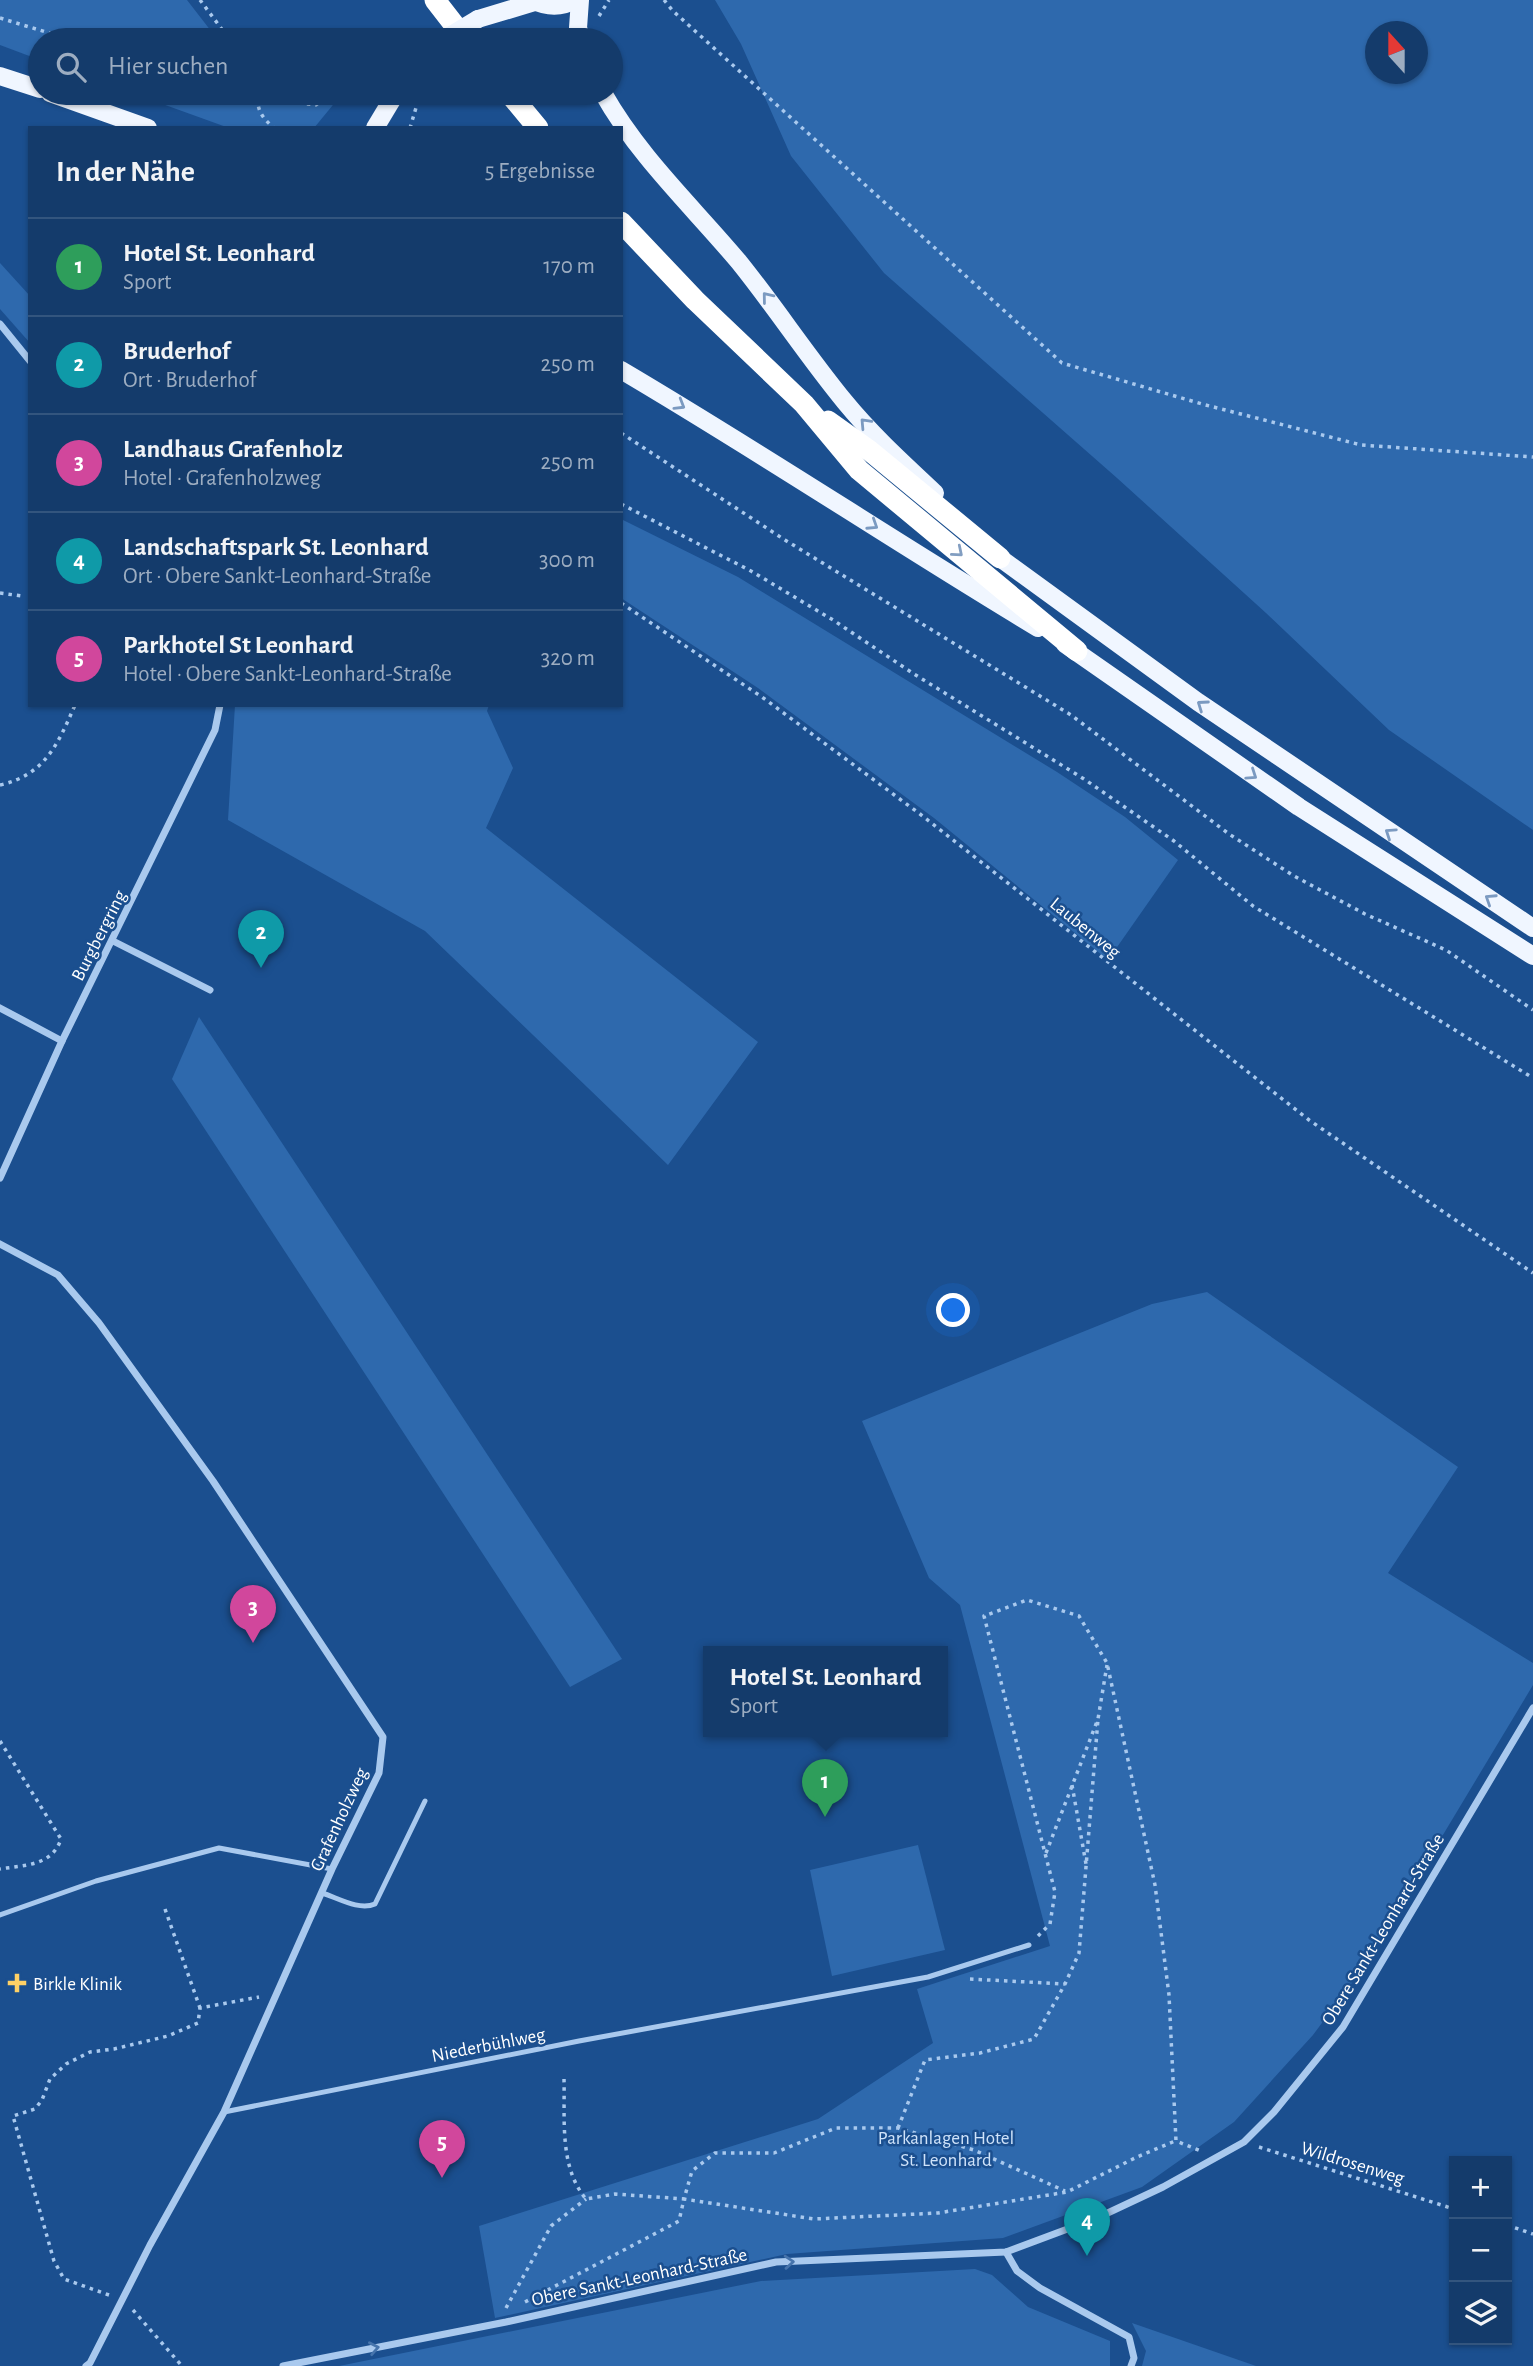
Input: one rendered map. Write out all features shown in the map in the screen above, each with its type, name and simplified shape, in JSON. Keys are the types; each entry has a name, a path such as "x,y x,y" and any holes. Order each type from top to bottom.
{"highway":[{"path":"435,0 457,28"},
{"path":"519,105 536,126"},
{"path":"623,224 695,300 804,404 859,470 1077,651"},
{"path":"804,404 870,451 1000,558"}],"main road":[{"path":"478,19 490,0"},
{"path":"463,28 478,19 533,1 558,6 577,0 578,28"},
{"path":"0,76 28,85"},
{"path":"84,105 142,126"},
{"path":"376,126 389,105"},
{"path":"390,126 394,105"},
{"path":"610,105 622,126"},
{"path":"623,127 772,302 846,403 892,453 1000,558 1198,702 1533,928"},
{"path":"623,371 761,453 963,583 1077,651 1299,807 1533,956"}],"street":[{"path":"0,324 28,359"},
{"name":"Burgbergring","path":"0,1178 62,1041 215,730 220,707"},
{"path":"113,941 210,990"},
{"path":"0,1008 62,1041"},
{"name":"Grafenholzweg","path":"0,1244 58,1275 99,1323 213,1481 383,1737 379,1773 332,1869 224,2112 150,2245 90,2365"},
{"name":"Obere Sankt-Leonhard-Straße","path":"283,2366 506,2322 776,2262 1006,2252 1097,2218 1163,2187 1244,2143 1343,2027 1533,1708"},
{"path":"1006,2252 1017,2271 1040,2288 1129,2337 1134,2358 1131,2366"}],"lane":[{"path":"322,1892 362,1906 375,1904 425,1801"},
{"path":"0,1915 96,1881 219,1848 332,1869"},
{"name":"Niederbühlweg","path":"224,2112 579,2041 928,1977 1030,1945"}],"path":[{"path":"200,0 220,28"},
{"path":"664,0 1062,363 1202,404 1362,445 1533,457"},
{"path":"0,18 33,28"},
{"path":"257,105 265,120 272,126"},
{"path":"411,126 417,105"},
{"path":"623,434 785,540 1071,715 1229,834 1294,876 1365,914 1446,950 1533,1010"},
{"path":"623,505 751,571 833,620 914,674 1084,779 1174,841 1253,906 1533,1077"},
{"path":"0,593 22,596"},
{"name":"Laubenweg","path":"623,604 762,697 920,814 1309,1120 1533,1273"},
{"path":"0,785 36,770 57,743 74,707"},
{"path":"1030,1945 1050,1924 1055,1892 984,1616 1027,1600 1079,1616 1107,1663 1155,1885 1170,1995 1176,2141"},
{"path":"1045,1855 1098,1719 1107,1663"},
{"path":"0,1741 61,1839 57,1851 42,1861 0,1869"},
{"path":"1072,1783 1087,1869"},
{"path":"165,1909 200,2008 198,2023 168,2036 90,2052 66,2064 50,2079 42,2100 34,2109 13,2116 54,2261 64,2279 124,2300 182,2366"},
{"path":"970,1979 1065,1984"},
{"path":"200,2008 278,1994"},
{"path":"564,2079 568,2162 576,2187 586,2199"},
{"path":"1067,2192 974,2150 898,2128 836,2128 774,2152 715,2153 692,2171 684,2199 679,2221 503,2314 551,2226 586,2199 615,2194 684,2199 814,2219 938,2213 1067,2192 1176,2141 1216,2157"},
{"name":"Wildrosenweg","path":"1244,2143 1449,2207"},
{"path":"1512,2227 1533,2234"}],"green space":[{"path":"0,0 187,0 209,28 28,28 28,56 0,45"},
{"path":"715,0 1533,0 1533,830 1389,730 1266,613 1117,478 884,273 791,156 741,44"},
{"path":"165,105 333,105 316,126 223,126"},
{"path":"0,263 28,294 28,341 0,309"},
{"path":"623,520 738,577 1057,772 1125,817 1178,860 1108,960 934,818 758,688 623,599"},
{"path":"235,707 488,707 487,711 513,768 486,828 758,1042 668,1165 425,931 228,820"},
{"path":"199,1017 622,1659 570,1687 172,1079"},
{"name":"Parkanlagen Hotel St. Leonhard","path":"1207,1292 1458,1467 1388,1573 1533,1663 1533,1685 1363,1968 1313,2035 1234,2122 1142,2187 1003,2238 787,2254 495,2318 479,2226 818,2119 933,2043 917,1989 1050,1946 960,1605 929,1578 862,1421 1152,1304"},
{"path":"918,1845 945,1950 832,1976 810,1870"},
{"path":"975,2269 992,2275 1028,2307 1110,2341 1110,2366 339,2366 761,2281"},
{"path":"1132,2323 1256,2366 1142,2366 1146,2351"}],"place":[{"name":"Bruderhof","path":"261,968"},
{"name":"Landhaus Grafenholz","path":"253,1643"},
{"name":"Hotel St. Leonhard","path":"825,1817"},
{"name":"Birkle Klinik","path":"17,1983"},
{"name":"Parkhotel St Leonhard","path":"442,2178"},
{"name":"Landschaftspark St. Leonhard","path":"1087,2256"}]}
